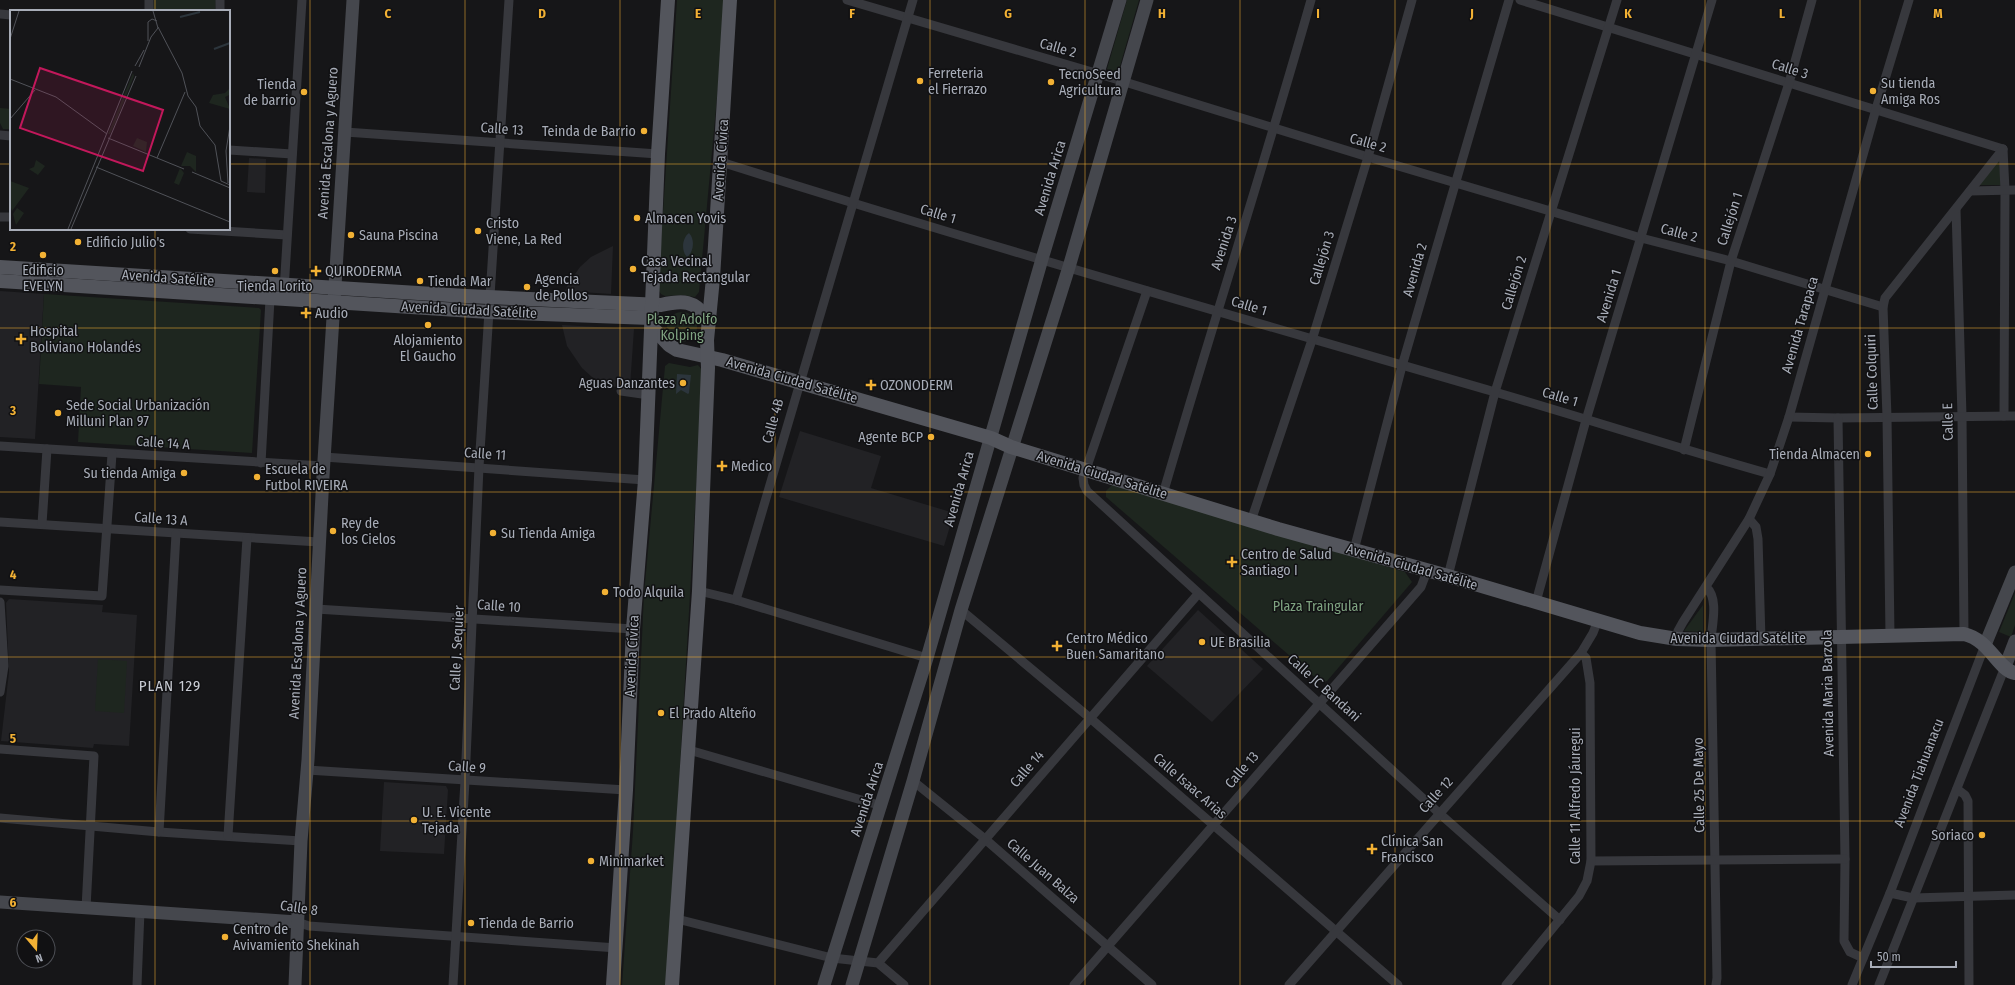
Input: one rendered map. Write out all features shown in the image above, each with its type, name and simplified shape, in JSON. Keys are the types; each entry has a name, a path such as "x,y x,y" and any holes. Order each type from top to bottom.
{"main road":[{"name":"Avenida Cívica","path":"613,985 617,948 626,790 633,629 645,480 658,154 668,0"},
{"name":"Avenida Cívica","path":"708,356 708,319 713,278 721,162 730,0"},
{"name":"Avenida Satélite","path":"0,267 83,273 279,295 334,303"},
{"name":"Avenida Satélite","path":"0,282 279,295 335,288"},
{"name":"Avenida Ciudad Satélite","path":"335,288 490,297 652,317"},
{"path":"652,317 685,302 693,304 701,309 708,319"},
{"name":"Avenida Ciudad Satélite","path":"334,303 489,312 652,317"},
{"name":"Avenida Ciudad Satélite","path":"652,317 669,345 677,350 708,356 990,438 1011,447 1252,521 1448,576 1640,633 1677,639 1711,640 1964,634 1974,636 2010,670"},
{"path":"672,985 699,591 708,356"}],"street":[{"path":"148,10 149,0"},
{"path":"261,463 287,235 302,0"},
{"name":"Avenida Escalona y Aguero","path":"295,985 301,841 307,770 319,542 353,0"},
{"path":"490,297 509,0"},
{"name":"Calle 2","path":"847,0 907,19 1099,74 1274,130 1551,210 1642,238 1731,261 1883,307"},
{"name":"Calle 4B","path":"736,600 799,382 854,204 913,0"},
{"name":"Avenida Arica","path":"824,985 882,806 927,658 1042,259 1099,74 1120,0"},
{"path":"852,985 913,781 961,610 1011,447 1069,268 1147,0"},
{"name":"Avenida 3","path":"1163,494 1217,311 1274,130 1311,0"},
{"name":"Callejón 3","path":"1252,521 1312,340 1368,157 1412,0"},
{"name":"Avenida 2","path":"1354,550 1402,366 1509,0"},
{"name":"Calle 3","path":"1520,0 2003,149"},
{"name":"Callejón 2","path":"1448,576 1495,392 1616,0"},
{"name":"Avenida 1","path":"1536,602 1586,420 1642,238 1712,0"},
{"name":"Callejón 1","path":"1684,450 1731,261 1789,83 1812,0"},
{"name":"Avenida Tarapaca","path":"1677,639 1678,631 1749,519 1770,474 1789,417 1824,289 1909,0"},
{"path":"0,14 10,15"},
{"name":"Calle 13","path":"344,132 658,154"},
{"path":"0,135 10,136"},
{"path":"2003,149 2005,190 2004,416"},
{"path":"1883,307 1886,298 2003,149"},
{"path":"230,150 292,154"},
{"name":"Calle 1","path":"721,162 854,204 1069,268 1312,340 1495,392 1684,450 1770,474"},
{"path":"1970,191 2015,190"},
{"name":"Calle E","path":"1956,209 1962,416 1964,634"},
{"path":"206,230 287,235"},
{"path":"82,287 83,273"},
{"path":"1086,470 1147,291"},
{"name":"Calle J. Sequier","path":"453,985 454,937 465,781 479,468 490,297"},
{"name":"Calle Colquiri","path":"1883,307 1887,417 1890,636"},
{"path":"621,392 649,395"},
{"path":"1789,417 1838,418 2015,416"},
{"name":"Avenida Maria Barzola","path":"1838,418 1845,860 1844,941 1850,952 1863,958"},
{"name":"Calle 14 A","path":"0,446 261,463 324,462"},
{"path":"42,524 47,449"},
{"path":"0,590 102,596 112,454"},
{"name":"Calle 11","path":"324,462 479,468 645,480"},
{"name":"Calle JC Bandani","path":"1086,470 1083,478 1087,491 1198,594 1320,702 1439,813 1560,920"},
{"path":"1749,519 1756,527 1758,539 1761,639"},
{"name":"Calle 13 A","path":"0,522 319,542"},
{"path":"159,832 176,534"},
{"path":"228,836 247,538"},
{"name":"Calle 13","path":"1074,985 1421,587 1427,571"},
{"name":"Avenida Tiahuanacu","path":"1852,985 1890,893 1985,645 2015,572"},
{"name":"Calle 25 De Mayo","path":"1706,587 1711,591 1713,598 1711,640 1714,860 1718,978 1716,985"},
{"path":"699,591 736,600 927,658"},
{"name":"Calle 14","path":"878,962 1198,594"},
{"path":"0,602 4,666 0,692"},
{"name":"Calle 10","path":"316,609 633,629"},
{"name":"Calle Isaac Arias","path":"961,610 1090,718 1398,985"},
{"name":"Calle 12","path":"1289,985 1581,653 1593,633 1598,620"},
{"path":"1880,985 1957,789 2010,670 2015,641"},
{"name":"Calle 11 Alfredo Jáuregui","path":"1506,985 1579,896 1587,881 1591,861 1589,670 1586,658 1581,653"},
{"path":"0,750 94,756 86,908"},
{"path":"689,750 882,806"},
{"name":"Calle 9","path":"307,770 626,790"},
{"name":"Calle Juan Balza","path":"913,781 985,839 1152,985"},
{"path":"1957,789 1965,795 1968,801 1970,896 1969,985"},
{"path":"0,818 159,832 301,841"},
{"path":"1591,861 1845,860"},
{"path":"1890,893 1913,898 2015,895"},
{"name":"Calle 8","path":"0,902 297,922 309,926 617,948"},
{"path":"137,985 140,911"},
{"path":"677,919 832,958 878,962 904,985"}],"shaded area":[{"path":"249,158 266,159 265,193 247,192"},
{"path":"689,233 693,245 691,252 687,257 683,245 685,238"},
{"path":"613,246 611,294 565,291 580,267 591,257"},
{"name":"Hospital Boliviano Holandés","path":"0,291 44,294 35,439 0,437"},
{"path":"562,325 634,329 630,387 627,389 610,386 592,377 582,368 567,346"},
{"name":"Aguas Danzantes","path":"677,374 691,375 688,394 681,390 676,394"},
{"path":"800,431 881,456 871,488 954,513 944,546 779,497"},
{"path":"9,599 103,605 102,612 137,615 129,746 94,744 93,748 1,741 9,672 6,603"},
{"path":"1198,610 1263,669 1212,722 1147,666"},
{"name":"U. E. Vicente Tejada","path":"384,782 446,786 448,790 444,854 380,851"}],"green space":[{"path":"154,0 216,0 215,10 153,10"},
{"path":"677,0 726,0 699,292 695,297 682,295 665,296 661,294 658,289"},
{"path":"1127,0 1139,0 1118,73 1107,69"},
{"path":"0,108 10,109 10,129 3,129 0,123"},
{"path":"1999,160 2001,185 1979,185"},
{"path":"44,294 259,308 261,310 252,453 78,442 81,387 39,384"},
{"name":"Plaza Adolfo Kolping","path":"682,312 693,316 697,327 693,338 682,342 671,338 667,327 671,316"},
{"name":"El Prado Alteño","path":"669,363 690,367 698,365 703,371 666,985 622,985 633,831 644,594 665,366"},
{"name":"Plaza Traingular","path":"1112,485 1405,572 1412,582 1327,681 1319,681 1106,497 1106,491"},
{"path":"2015,593 2015,625 2011,637 1999,632"},
{"path":"1703,605 1703,632 1684,631"},
{"path":"98,659 127,661 124,713 95,711"}],"place":[{"name":"Ferreteria el Fierrazo","path":"920,81"},
{"name":"TecnoSeed Agricultura","path":"1051,82"},
{"name":"Su tienda Amiga Ros","path":"1873,91"},
{"name":"Tienda de barrio","path":"304,92"},
{"name":"Teinda de Barrio","path":"644,131"},
{"name":"Almacen Yovis","path":"637,218"},
{"name":"Cristo Viene, La Red","path":"478,231"},
{"name":"Sauna Piscina","path":"351,235"},
{"name":"Edificio Julio's","path":"78,242"},
{"name":"Edificio EVELYN","path":"43,255"},
{"name":"Casa Vecinal Tejada Rectangular","path":"633,269"},
{"name":"Tienda Lorito","path":"275,271"},
{"name":"QUIRODERMA","path":"316,271"},
{"name":"Tienda Mar","path":"420,281"},
{"name":"Agencia de Pollos","path":"527,287"},
{"name":"Audio","path":"306,313"},
{"name":"Alojamiento El Gaucho","path":"428,325"},
{"name":"Hospital Boliviano Holandés","path":"21,339"},
{"name":"Aguas Danzantes","path":"683,383"},
{"name":"OZONODERM","path":"871,385"},
{"name":"Sede Social Urbanización Milluni Plan 97","path":"58,413"},
{"name":"Agente BCP","path":"931,437"},
{"name":"Tienda Almacen","path":"1868,454"},
{"name":"Medico","path":"722,466"},
{"name":"Su tienda Amiga","path":"184,473"},
{"name":"Escuela de Futbol RIVEIRA","path":"257,477"},
{"name":"Rey de los Cielos","path":"333,531"},
{"name":"Su Tienda Amiga","path":"493,533"},
{"name":"Centro de Salud Santiago I","path":"1232,562"},
{"name":"Todo Alquila","path":"605,592"},
{"name":"UE Brasilia","path":"1202,642"},
{"name":"Centro Médico Buen Samaritano","path":"1057,646"},
{"name":"El Prado Alteño","path":"661,713"},
{"name":"U. E. Vicente Tejada","path":"414,820"},
{"name":"Soriaco","path":"1982,835"},
{"name":"Clínica San Francisco","path":"1372,849"},
{"name":"Minimarket","path":"591,861"},
{"name":"Tienda de Barrio","path":"471,923"},
{"name":"Centro de Avivamiento Shekinah","path":"225,937"}],"district":[{"name":"PLAN 129","path":"170,686"}]}
